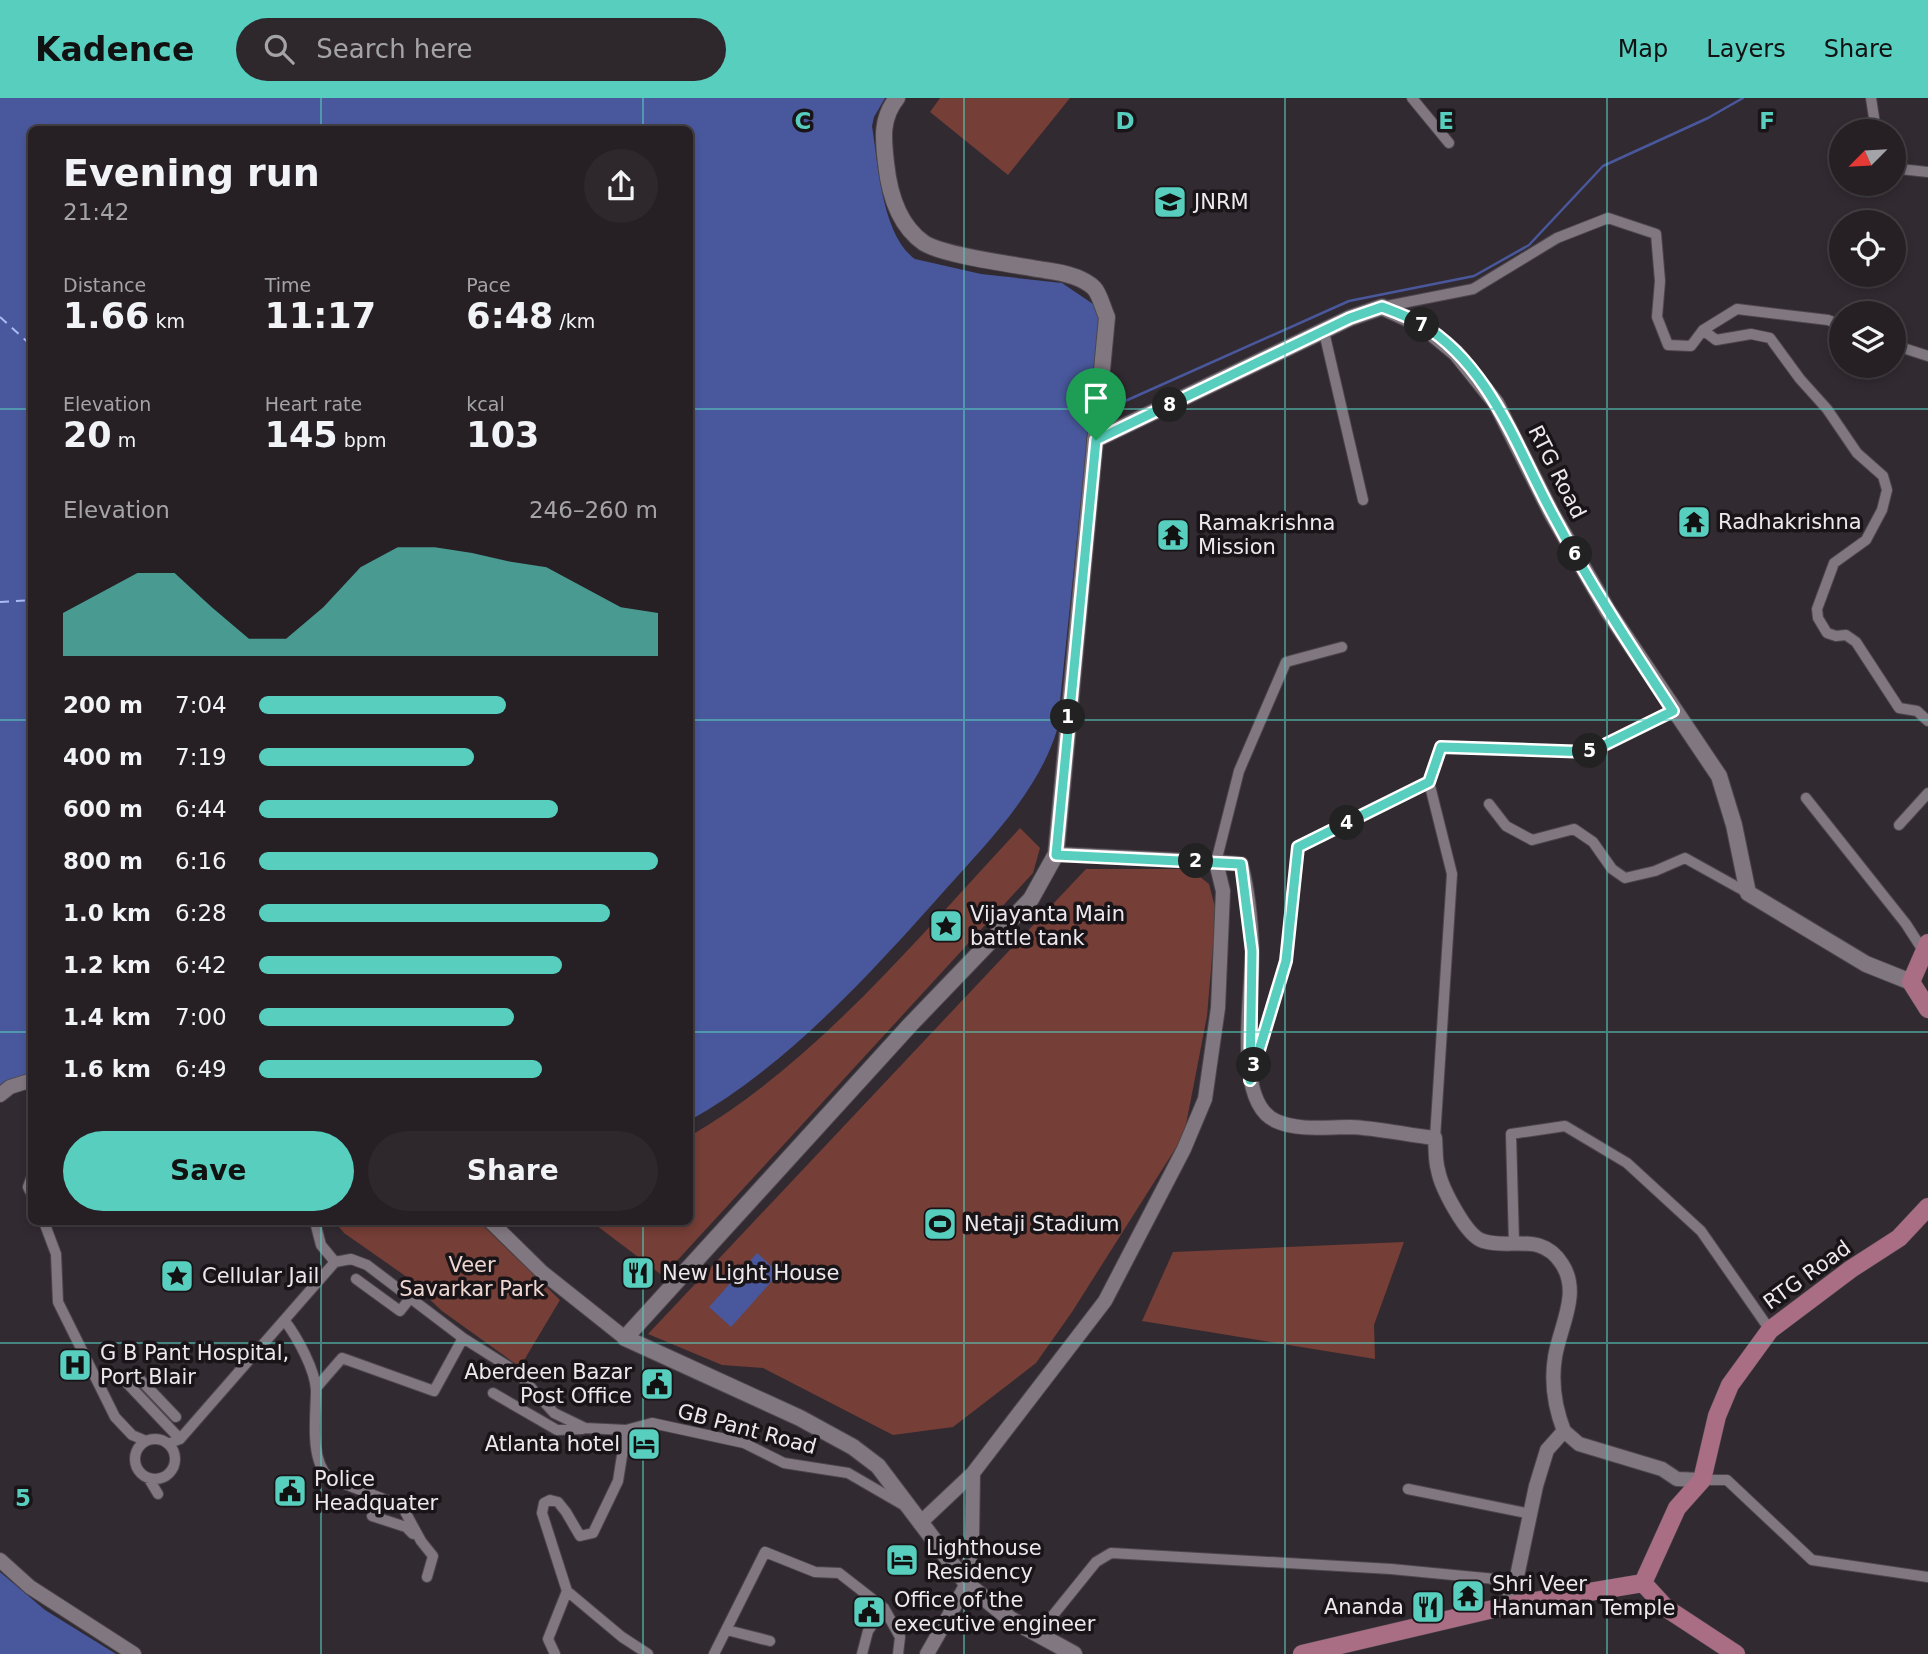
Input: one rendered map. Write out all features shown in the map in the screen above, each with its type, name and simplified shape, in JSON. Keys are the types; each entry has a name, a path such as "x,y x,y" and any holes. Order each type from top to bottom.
{"main road":[{"path":"897,98 889,109 883,130 889,190 902,218 914,233 926,244 987,260 1068,274 1094,288 1107,317 1056,855 1031,899 911,1025 625,1338 800,1418 853,1447 878,1466 967,1584 1010,1619 1074,1654"},
{"path":"1096,440 1382,307"},
{"name":"RTG Road","path":"1382,307 1422,324 1457,353 1496,403 1552,514 1608,611 1719,776 1734,825 1748,893"},
{"path":"1748,893 1866,964 1911,982 1928,1009"},
{"path":"1911,982 1926,947"},
{"name":"RTG Road","path":"1643,1583 1677,1508 1702,1480 1717,1416 1730,1385 1770,1330 1851,1269 1899,1238 1928,1206"},
{"path":"1302,1654 1506,1606 1643,1583 1666,1608 1736,1654"}],"street":[{"path":"1412,98 1449,143"},
{"path":"1871,98 1874,119"},
{"path":"1906,170 1928,172"},
{"path":"1382,307 1473,289 1557,238 1608,218 1656,234 1660,281 1657,317 1668,345 1690,346 1703,330 1737,309 1829,320"},
{"path":"1703,330 1716,340 1751,334 1770,338 1800,379 1827,409 1857,453 1883,476 1887,490 1882,510 1866,540 1834,563 1816,608 1818,618 1827,633 1846,635 1856,642 1899,708 1917,711 1928,722"},
{"path":"1324,332 1363,500"},
{"path":"1906,349 1928,356"},
{"path":"920,1523 973,1473 1105,1301 1184,1149 1205,1099 1218,1008 1223,891 1216,862 1239,771 1286,662 1342,648"},
{"path":"1673,711 1590,752 1441,747 1429,782 1452,874 1435,1138 1438,1171 1468,1231 1482,1241 1531,1242 1561,1262 1569,1281 1570,1303 1555,1358 1555,1400 1564,1431 1579,1444 1662,1469 1676,1479 1727,1480 1812,1560 1928,1577"},
{"path":"1250,1080 1286,961 1298,847 1429,782"},
{"path":"1899,825 1928,793"},
{"path":"1806,798 1926,947"},
{"path":"1489,804 1506,826 1532,841 1574,829 1593,842 1612,869 1625,878 1655,871 1685,858 1748,893"},
{"path":"1056,855 1241,864 1247,886 1252,951 1250,1080 1261,1111 1273,1120 1287,1125 1326,1129 1351,1127 1435,1138"},
{"path":"0,1095 10,1087 28,1081"},
{"path":"1514,1243 1511,1134 1565,1126 1628,1164 1701,1231 1770,1330"},
{"path":"45,1225 56,1254 58,1302 116,1417 132,1436 146,1441"},
{"path":"168,1444 180,1439 335,1262 321,1245 316,1225"},
{"path":"494,1225 552,1280 625,1338"},
{"name":"GB Pant Road","path":"335,1262 351,1259 367,1265 463,1338 517,1372 554,1413 585,1429 626,1430 652,1423 744,1443 784,1463 848,1473 906,1506"},
{"path":"356,1279 400,1311 411,1297"},
{"path":"285,1321 298,1338 316,1388 312,1415 320,1469 329,1478 402,1506 421,1541"},
{"path":"316,1388 342,1358 434,1391 463,1338"},
{"path":"176,1417 135,1374 126,1382 180,1439"},
{"path":"493,1392 558,1430 585,1429"},
{"path":"626,1430 618,1481 593,1533 580,1536 558,1502 550,1500 544,1503 542,1513 568,1591 622,1637 648,1654"},
{"path":"1506,1606 1516,1581 1536,1486 1547,1450 1564,1431"},
{"path":"149,1479 163,1478 173,1469 175,1455 168,1444 157,1439 140,1445 135,1458 138,1471 149,1479 158,1494"},
{"path":"928,1654 967,1584 972,1538 973,1473"},
{"path":"1408,1489 1531,1514"},
{"path":"372,1516 406,1527 421,1541 433,1556 427,1577"},
{"path":"714,1654 765,1552 815,1572 839,1573 884,1608 901,1637 898,1654"},
{"path":"1037,1635 1096,1562 1111,1553 1391,1569 1516,1581"},
{"path":"0,1560 30,1587 134,1654"},
{"path":"555,1654 548,1639 568,1591"},
{"path":"862,1654 868,1632 884,1608"},
{"path":"727,1630 770,1641"}],"green space":[{"path":"940,98 1070,98 1008,175 930,112"},
{"path":"1020,828 1040,848 1033,873 663,1276 596,1225 693,1225 693,1134 781,1072 824,1034 905,953"},
{"name":"Netaji Stadium","path":"1086,869 1190,869 1209,884 1216,911 1207,1016 1184,1135 1072,1312 1036,1363 953,1427 893,1435 763,1368 722,1365 648,1334"},
{"name":"Veer Savarkar Park","path":"337,1225 482,1225 560,1300 520,1367 442,1311 404,1275 344,1233"},
{"path":"1404,1242 1374,1325 1375,1359 1142,1321 1173,1252"}],"water":[{"path":"0,98 885,98 872,126 883,198 895,234 915,259 981,274 1062,283 1093,304 1100,318 1057,730 1048,753 1010,816 918,921 858,984 760,1074 693,1118 693,126 28,126 28,1075 0,1085"},
{"path":"757,1253 779,1273 731,1327 709,1307"},
{"path":"0,1572 45,1610 116,1654 0,1654"}],"waterway":[{"path":"1123,402 1349,301 1474,276 1529,245 1603,166 1708,118 1743,98"}],"ferry route":[{"path":"0,317 28,342"},
{"path":"0,602 28,600"}],"place":[{"name":"JNRM","path":"1170,202"},
{"name":"Radhakrishna","path":"1694,522"},
{"name":"Ramakrishna Mission","path":"1173,535"},
{"name":"Vijayanta Main battle tank","path":"946,926"},
{"name":"Netaji Stadium","path":"940,1224"},
{"name":"New Light House","path":"638,1273"},
{"name":"Cellular Jail","path":"177,1276"},
{"name":"G B Pant Hospital, Port Blair","path":"75,1365"},
{"name":"Aberdeen Bazar Post Office","path":"657,1384"},
{"name":"Atlanta hotel","path":"644,1444"},
{"name":"Police Headquater","path":"290,1491"},
{"name":"Lighthouse Residency","path":"902,1560"},
{"name":"Shri Veer Hanuman Temple","path":"1468,1596"},
{"name":"Ananda","path":"1428,1607"},
{"name":"Office of the executive engineer","path":"869,1612"}],"route":[{"path":"1382,307 1422,324 1457,353 1496,403 1552,514 1608,611 1673,711 1590,752 1441,747 1429,782 1298,847 1286,961 1250,1080 1249,1000 1252,951 1247,886 1241,864 1234,861 1056,855 1096,440 1350,318 1382,307"}]}
